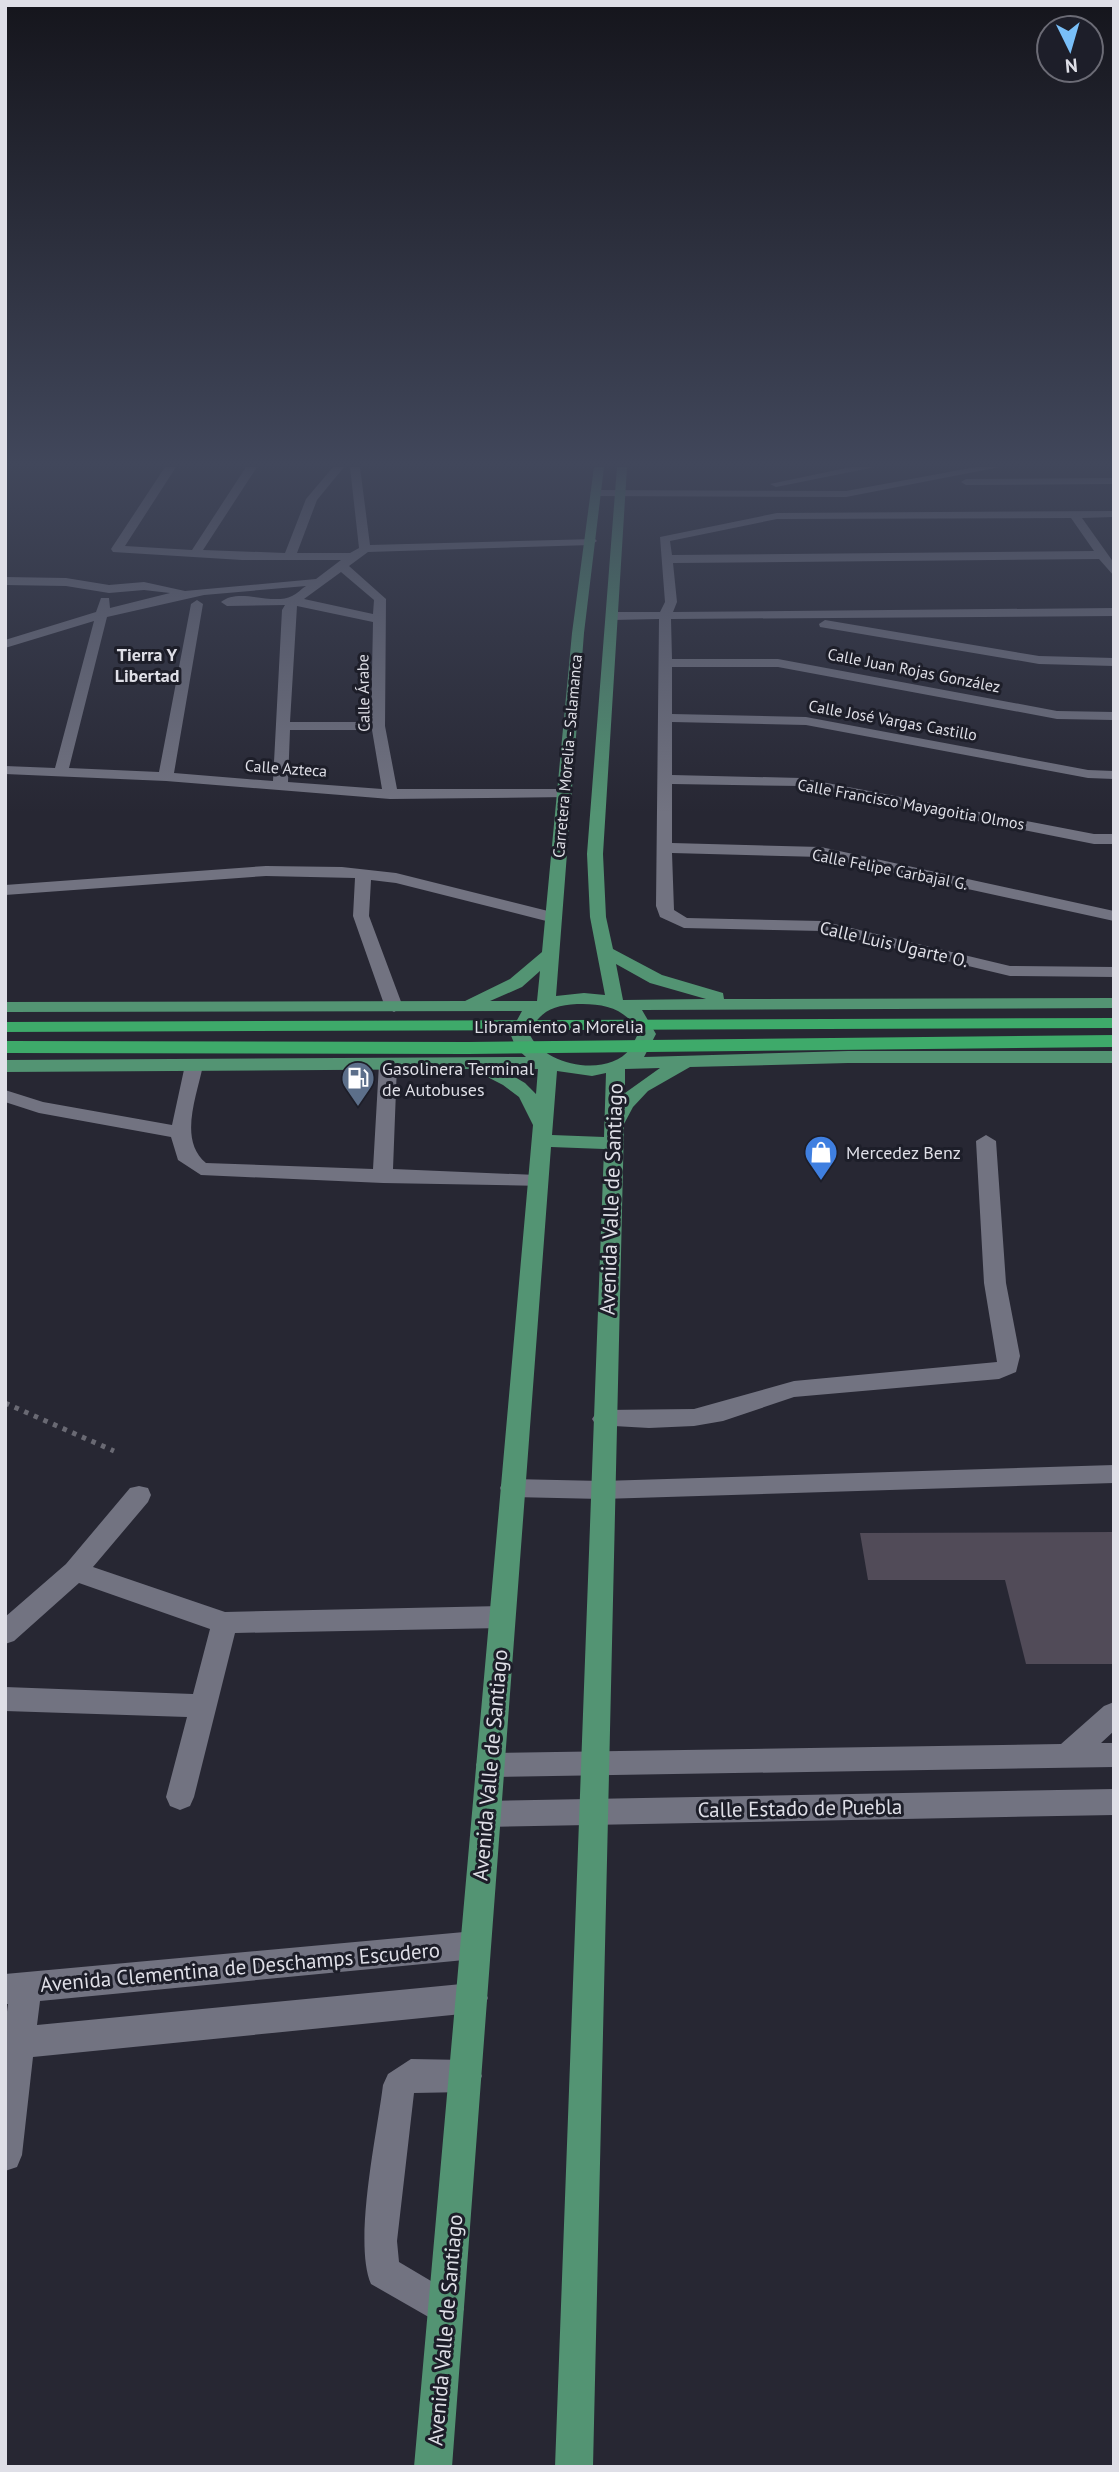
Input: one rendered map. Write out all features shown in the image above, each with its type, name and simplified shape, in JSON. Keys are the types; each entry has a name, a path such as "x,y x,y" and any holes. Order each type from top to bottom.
{"highway":[{"name":"Libramiento a Morelia","path":"5,1027 470,1028 1114,1023"},
{"name":"Libramiento a Morelia","path":"5,1047 465,1056 680,1046 1114,1041"}],"main road":[{"name":"Carretera Morelia - Salamanca","path":"544,1005 552,952 578,633 585,582"},
{"name":"Carretera Morelia - Salamanca","path":"615,582 595,854 597,906 604,951 618,1004"},
{"path":"578,633 588,619 613,609"},
{"path":"604,951 627,966 688,990 724,998 799,1004"},
{"path":"444,1007 501,991 552,952"},
{"path":"5,1007 444,1007 544,1005 576,998 618,1004 1114,1003"},
{"path":"618,1004 637,1015 647,1034 637,1053 618,1064"},
{"path":"544,1005 527,1018 520,1031 523,1045 547,1063"},
{"path":"465,1056 519,1086 538,1111 541,1133 613,1136 624,1106 641,1087 676,1067 697,1061"},
{"path":"5,1066 388,1064 465,1056 547,1063 582,1070 618,1064 848,1057 1114,1057"},
{"name":"Avenida Valle de Santiago","path":"433,2467 547,1063"},
{"name":"Avenida Valle de Santiago","path":"575,2467 604,1419 613,1136 618,1064"}],"street":[{"path":"68,582 109,589 144,586 168,588 192,599 294,601 340,607 379,620"},
{"path":"5,644 103,613 318,582"},
{"path":"280,785 288,610 294,601 320,582"},
{"name":"Calle Árabe","path":"366,582 380,599 379,726 390,794"},
{"path":"664,848 667,582"},
{"path":"61,772 109,589"},
{"path":"166,777 192,599"},
{"path":"613,609 1114,599"},
{"path":"668,609 771,615 1114,612"},
{"path":"771,615 1039,660 1114,662"},
{"name":"Calle Juan Rojas González","path":"665,663 778,663 1057,715 1114,716"},
{"name":"Calle José Vargas Castillo","path":"665,718 806,721 1088,774 1114,775"},
{"path":"282,726 379,726"},
{"name":"Calle Azteca","path":"5,770 166,777 390,794 564,794"},
{"name":"Calle Francisco Mayagoitia Olmos","path":"664,779 801,782 1094,838 1114,839"},
{"name":"Calle Felipe Carbajal G.","path":"664,848 821,852 1114,916"},
{"name":"Calle Luis Ugarte O.","path":"664,848 664,906 674,919 697,925 822,926 1010,971 1114,972"},
{"path":"5,890 266,872 363,874 409,881 554,918"},
{"path":"363,874 361,916 394,1007"},
{"path":"383,1178 388,1064"},
{"path":"194,1065 180,1133 185,1156 201,1169 383,1178 537,1181"},
{"path":"5,1096 39,1107 180,1133"},
{"path":"604,1419 689,1418 722,1412 769,1394 794,1389 999,1371 1008,1366 1009,1356 995,1283 986,1141"},
{"path":"512,1488 602,1490 1114,1475"},
{"path":"5,1633 75,1571 139,1495"},
{"path":"75,1571 200,1617 225,1623 502,1617"},
{"path":"180,1797 225,1623"},
{"path":"5,1699 204,1706"},
{"path":"1067,1756 1114,1714"},
{"path":"490,1765 1114,1755"},
{"name":"Calle Estado de Puebla","path":"486,1814 1114,1802"},
{"name":"Avenida Clementina de Deschamps Escudero","path":"16,1988 475,1945"},
{"path":"5,2155 16,1988"},
{"path":"12,2043 472,1998"},
{"path":"446,2309 383,2272 380,2241 399,2085 411,2075 466,2076"}],"path":[{"path":"5,1403 114,1451"}],"building":[{"path":"1114,1532 1114,1664 1026,1664 1005,1580 868,1580 860,1533"}],"place":[{"name":"Gasolinera Terminal de Autobuses","path":"358,1108"},
{"name":"Mercedez Benz","path":"821,1182"}],"district":[{"name":"Tierra Y Libertad","path":"147,664"}]}
